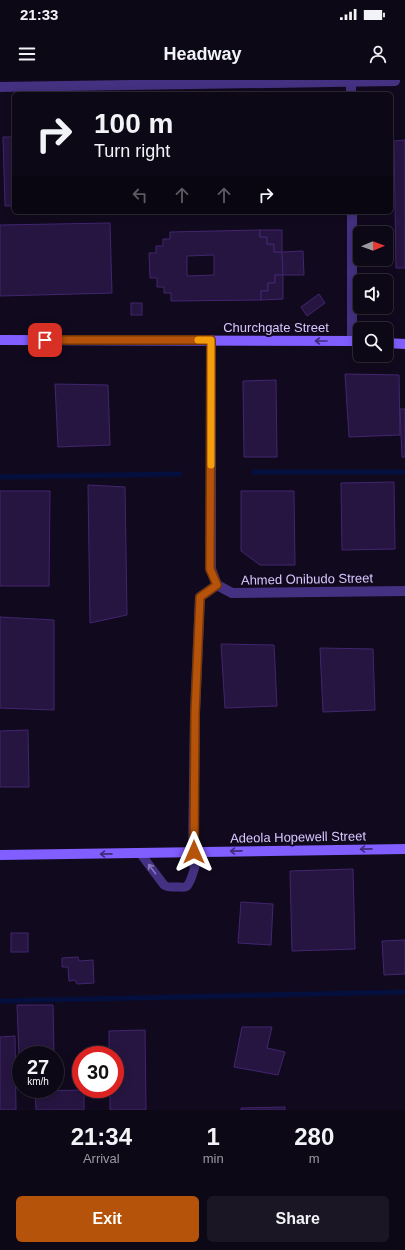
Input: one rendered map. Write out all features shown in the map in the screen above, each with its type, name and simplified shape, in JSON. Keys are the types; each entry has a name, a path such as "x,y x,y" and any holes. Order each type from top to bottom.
{"street":[{"path":"0,87 351,83 395,81"},
{"path":"351,83 351,92"},
{"path":"352,214 355,322"},
{"name":"Churchgate Street","path":"0,340 353,341"},
{"path":"190,852 200,597 217,585 210,569 211,340"},
{"path":"393,343 405,344"},
{"name":"Ahmed Onibudo Street","path":"217,585 232,593 405,591"},
{"name":"Adeola Hopewell Street","path":"0,855 405,849"}],"lane":[{"path":"140,853 164,885 167,887 185,887 187,886 195,867 190,852"}],"building":[{"path":"3,137 12,137 12,206 5,206"},
{"path":"405,140 405,268 396,268 394,141"},
{"path":"110,223 112,293 0,296 0,225"},
{"path":"260,230 260,237 267,237 267,244 274,244 274,252 282,252 283,275 275,275 275,283 268,283 268,291 261,291 261,300 171,301 171,293 164,293 164,287 157,287 157,278 150,278 149,253 156,253 156,246 163,246 163,239 170,239 170,232","holes":["214,255 214,275 187,276 187,256"]},
{"path":"260,230 282,230 282,252 274,252 274,244 267,244 267,237 260,237"},
{"path":"303,251 304,275 283,275 282,252"},
{"path":"275,275 283,275 283,299 261,300 261,291 268,291 268,283 275,283"},
{"path":"319,294 325,303 307,316 301,307"},
{"path":"131,303 142,303 142,315 131,315"},
{"path":"345,374 399,375 400,435 349,437"},
{"path":"276,380 277,457 244,457 243,381"},
{"path":"55,384 108,385 110,445 58,447"},
{"path":"400,409 405,409 405,457 402,457"},
{"path":"394,482 395,549 342,550 341,483"},
{"path":"88,485 125,487 127,615 90,623"},
{"path":"0,491 50,491 49,586 0,586"},
{"path":"241,491 294,491 295,565 260,565 241,551"},
{"path":"0,617 54,620 54,710 0,708"},
{"path":"221,644 274,645 277,706 225,708"},
{"path":"320,648 373,649 375,710 323,712"},
{"path":"28,730 29,787 0,787 0,731"},
{"path":"353,869 355,949 292,951 290,871"},
{"path":"241,902 273,904 271,945 238,943"},
{"path":"11,933 28,933 28,952 11,952"},
{"path":"405,940 405,974 384,975 382,941"},
{"path":"78,957 79,961 93,960 94,983 77,984 75,980 69,981 68,967 62,967 62,958"},
{"path":"17,1005 53,1005 54,1046 19,1046"},
{"path":"242,1027 272,1027 267,1048 285,1052 278,1075 234,1067"},
{"path":"145,1030 146,1110 110,1110 110,1098 124,1098 124,1046 109,1046 109,1031"},
{"path":"15,1036 15,1046 12,1046 12,1098 16,1098 16,1110 0,1110 0,1037"},
{"path":"64,1090 72,1090 72,1098 84,1098 84,1110 36,1110 35,1098 64,1098"},
{"path":"285,1107 285,1110 241,1110 241,1108"}],"waterway":[{"path":"254,472 405,472"},
{"path":"0,477 180,474"},
{"path":"0,1001 405,992"}],"slow traffic":[{"path":"198,340 211,340 211,465"}],"route":[{"path":"45,340 211,340 210,569 217,585 200,597 195,713 194,852"}]}
